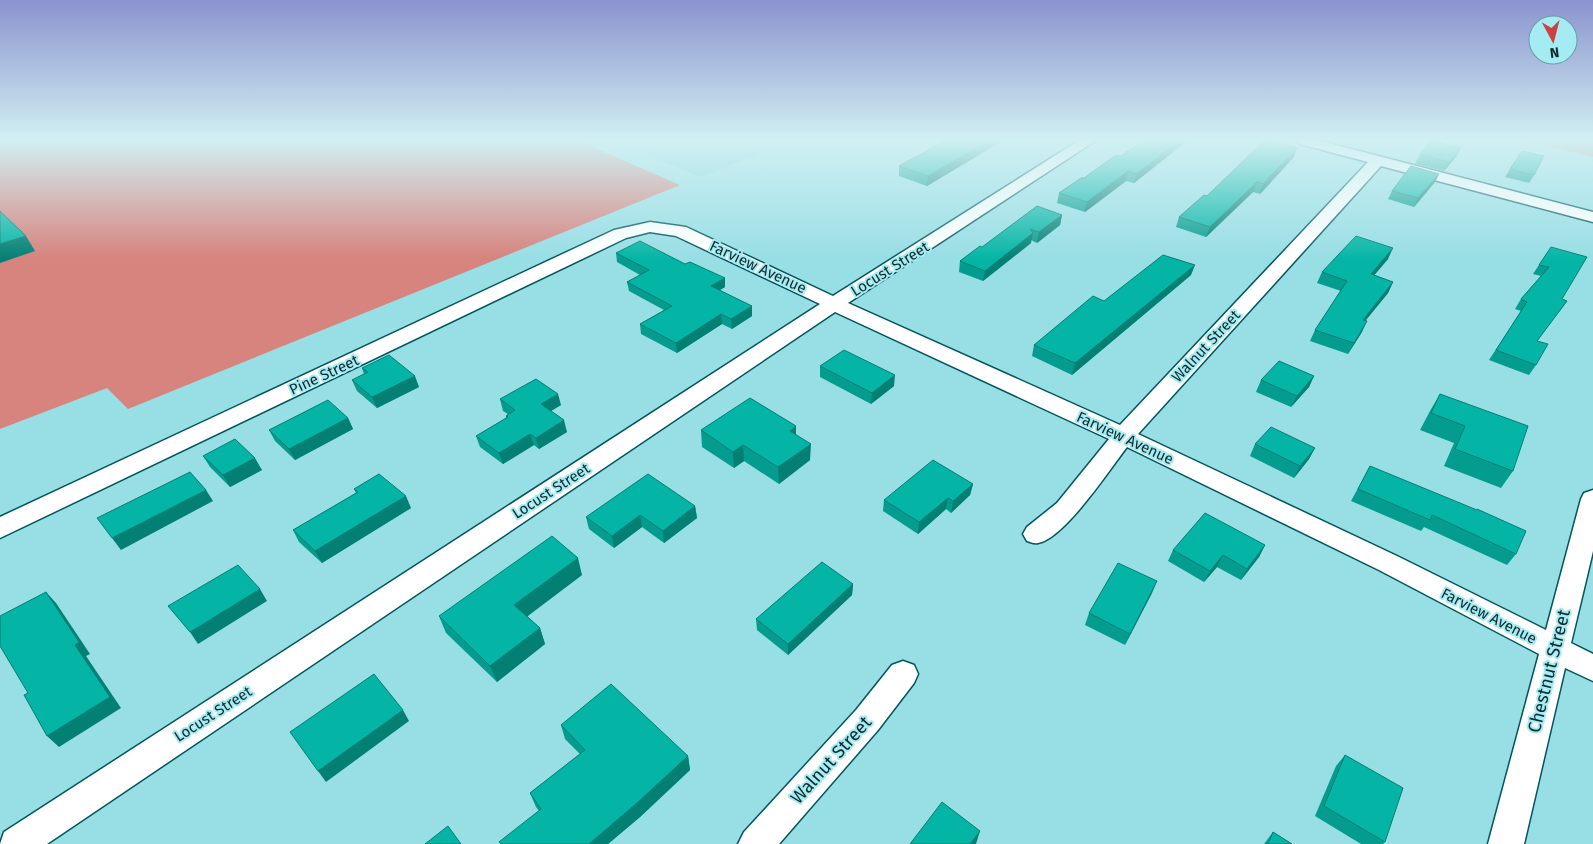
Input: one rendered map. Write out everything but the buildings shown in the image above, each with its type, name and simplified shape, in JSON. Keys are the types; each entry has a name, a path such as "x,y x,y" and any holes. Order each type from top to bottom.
{"street":[{"name":"Locust Street","path":"16,844 834,304 1027,180"},
{"name":"Walnut Street","path":"1036,534 1066,510 1123,436 1359,180"},
{"path":"1455,180 1593,217"},
{"name":"Farview Avenue","path":"650,226 680,230 834,304 1123,436 1388,563 1554,650 1593,668"},
{"name":"Pine Street","path":"0,528 620,234 650,226"},
{"name":"Chestnut Street","path":"1506,844 1593,499"},
{"name":"Walnut Street","path":"756,844 867,720 903,674"}],"shaded area":[{"path":"0,180 669,180 680,185 128,409 107,388 0,429"}]}
